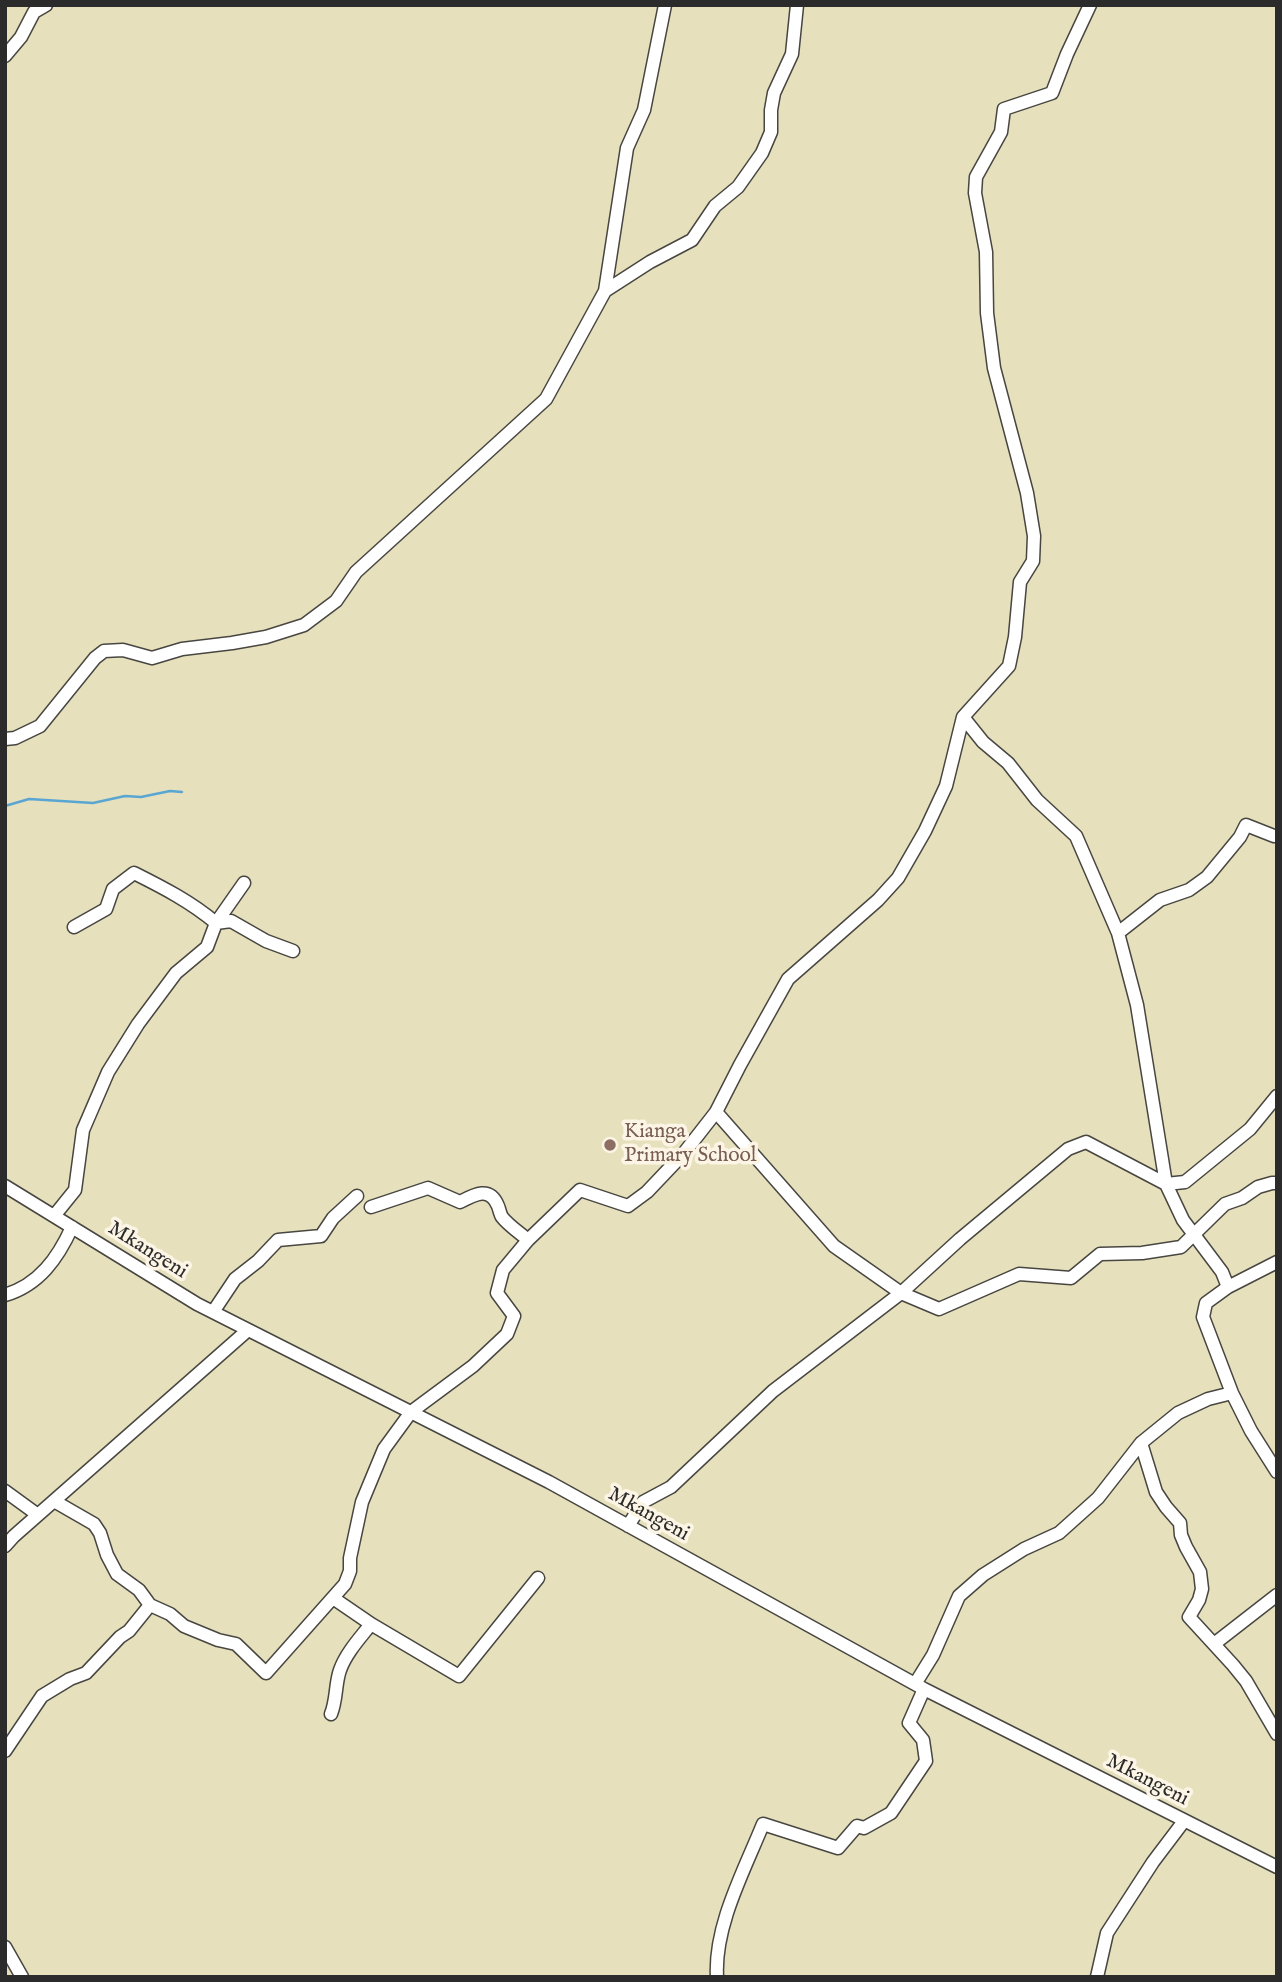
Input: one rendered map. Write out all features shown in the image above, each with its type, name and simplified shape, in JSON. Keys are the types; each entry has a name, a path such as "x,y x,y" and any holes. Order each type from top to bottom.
{"street":[{"path":"5,56 21,37 34,12 46,5"},
{"path":"5,739 15,738 40,726 104,650 123,650 152,658 182,649 266,637 304,625 335,601 356,572 546,399 605,291 627,148 644,110 665,5"},
{"path":"605,291 650,262 692,240 715,206 738,187 762,153 771,132 774,93 792,54 797,5"},
{"path":"54,1501 94,1524 117,1574 139,1590 150,1605 170,1614 184,1626 218,1640 236,1644 266,1673 345,1584 350,1571 350,1558 362,1502 384,1450 411,1412 473,1366 507,1334 514,1316 498,1293 503,1270 528,1240 580,1190 628,1206 647,1192 684,1153 716,1112 788,979 878,900 898,878 925,831 946,786 963,718 1009,666 1015,637 1020,582 1033,561 1034,536 1024,482 994,368 988,313 986,252 975,193 976,177 1001,132 1003,109 1052,93 1090,5"},
{"path":"963,718 983,743 1008,763 1037,800 1076,836 1091,868 1118,933 1137,1005 1166,1184 1179,1213 1222,1272 1228,1287"},
{"path":"1118,933 1160,900 1189,890 1207,877 1240,837 1246,825 1274,836"},
{"path":"74,927 106,909 113,889 134,873 172,891 216,923 231,921 266,941 293,951"},
{"path":"54,1216 75,1190 83,1130 108,1072 138,1024 176,973 206,947 216,923 244,883"},
{"path":"628,1526 643,1502 671,1487 773,1391 901,1293 960,1239 1068,1149 1086,1142 1151,1178 1166,1184 1185,1182 1250,1129 1277,1096"},
{"path":"716,1112 834,1246 901,1293 939,1309 1019,1274 1071,1278 1100,1254 1142,1253 1181,1247 1225,1204 1242,1198 1258,1187 1277,1183"},
{"name":"Mkangeni","path":"5,1186 212,1312 549,1482 919,1686 1277,1867"},
{"path":"371,1207 428,1188 460,1202 478,1192 487,1193 498,1204 501,1216 528,1240"},
{"path":"212,1312 235,1279 258,1262 278,1240 321,1236 333,1217 357,1196"},
{"path":"5,1295 31,1283 48,1267 62,1248 72,1227"},
{"path":"1277,1262 1228,1287 1206,1303 1203,1317 1232,1393 1251,1432 1277,1472"},
{"path":"5,1546 248,1330"},
{"path":"717,1977 716,1963 722,1928 763,1824 838,1848 857,1826 864,1828 891,1813 926,1761 923,1740 909,1723 919,1686 959,1596 983,1575 1024,1549 1059,1533 1098,1498 1141,1443 1178,1413 1209,1399 1232,1393"},
{"path":"1141,1443 1156,1492 1180,1523 1181,1535 1200,1572 1202,1589 1189,1617 1246,1681 1277,1734"},
{"path":"5,1491 38,1515"},
{"path":"333,1598 459,1676 538,1578"},
{"path":"1213,1644 1277,1595"},
{"path":"5,1751 41,1696 86,1673 129,1631 150,1605"},
{"path":"331,1714 336,1702 340,1671 370,1623"},
{"path":"1097,1977 1107,1933 1153,1862 1184,1821"},
{"path":"5,1947 22,1977"}],"waterway":[{"path":"5,806 29,799 93,803 125,796 141,797 170,791 182,792"}],"place":[{"name":"Kianga Primary School","path":"610,1145"}]}
